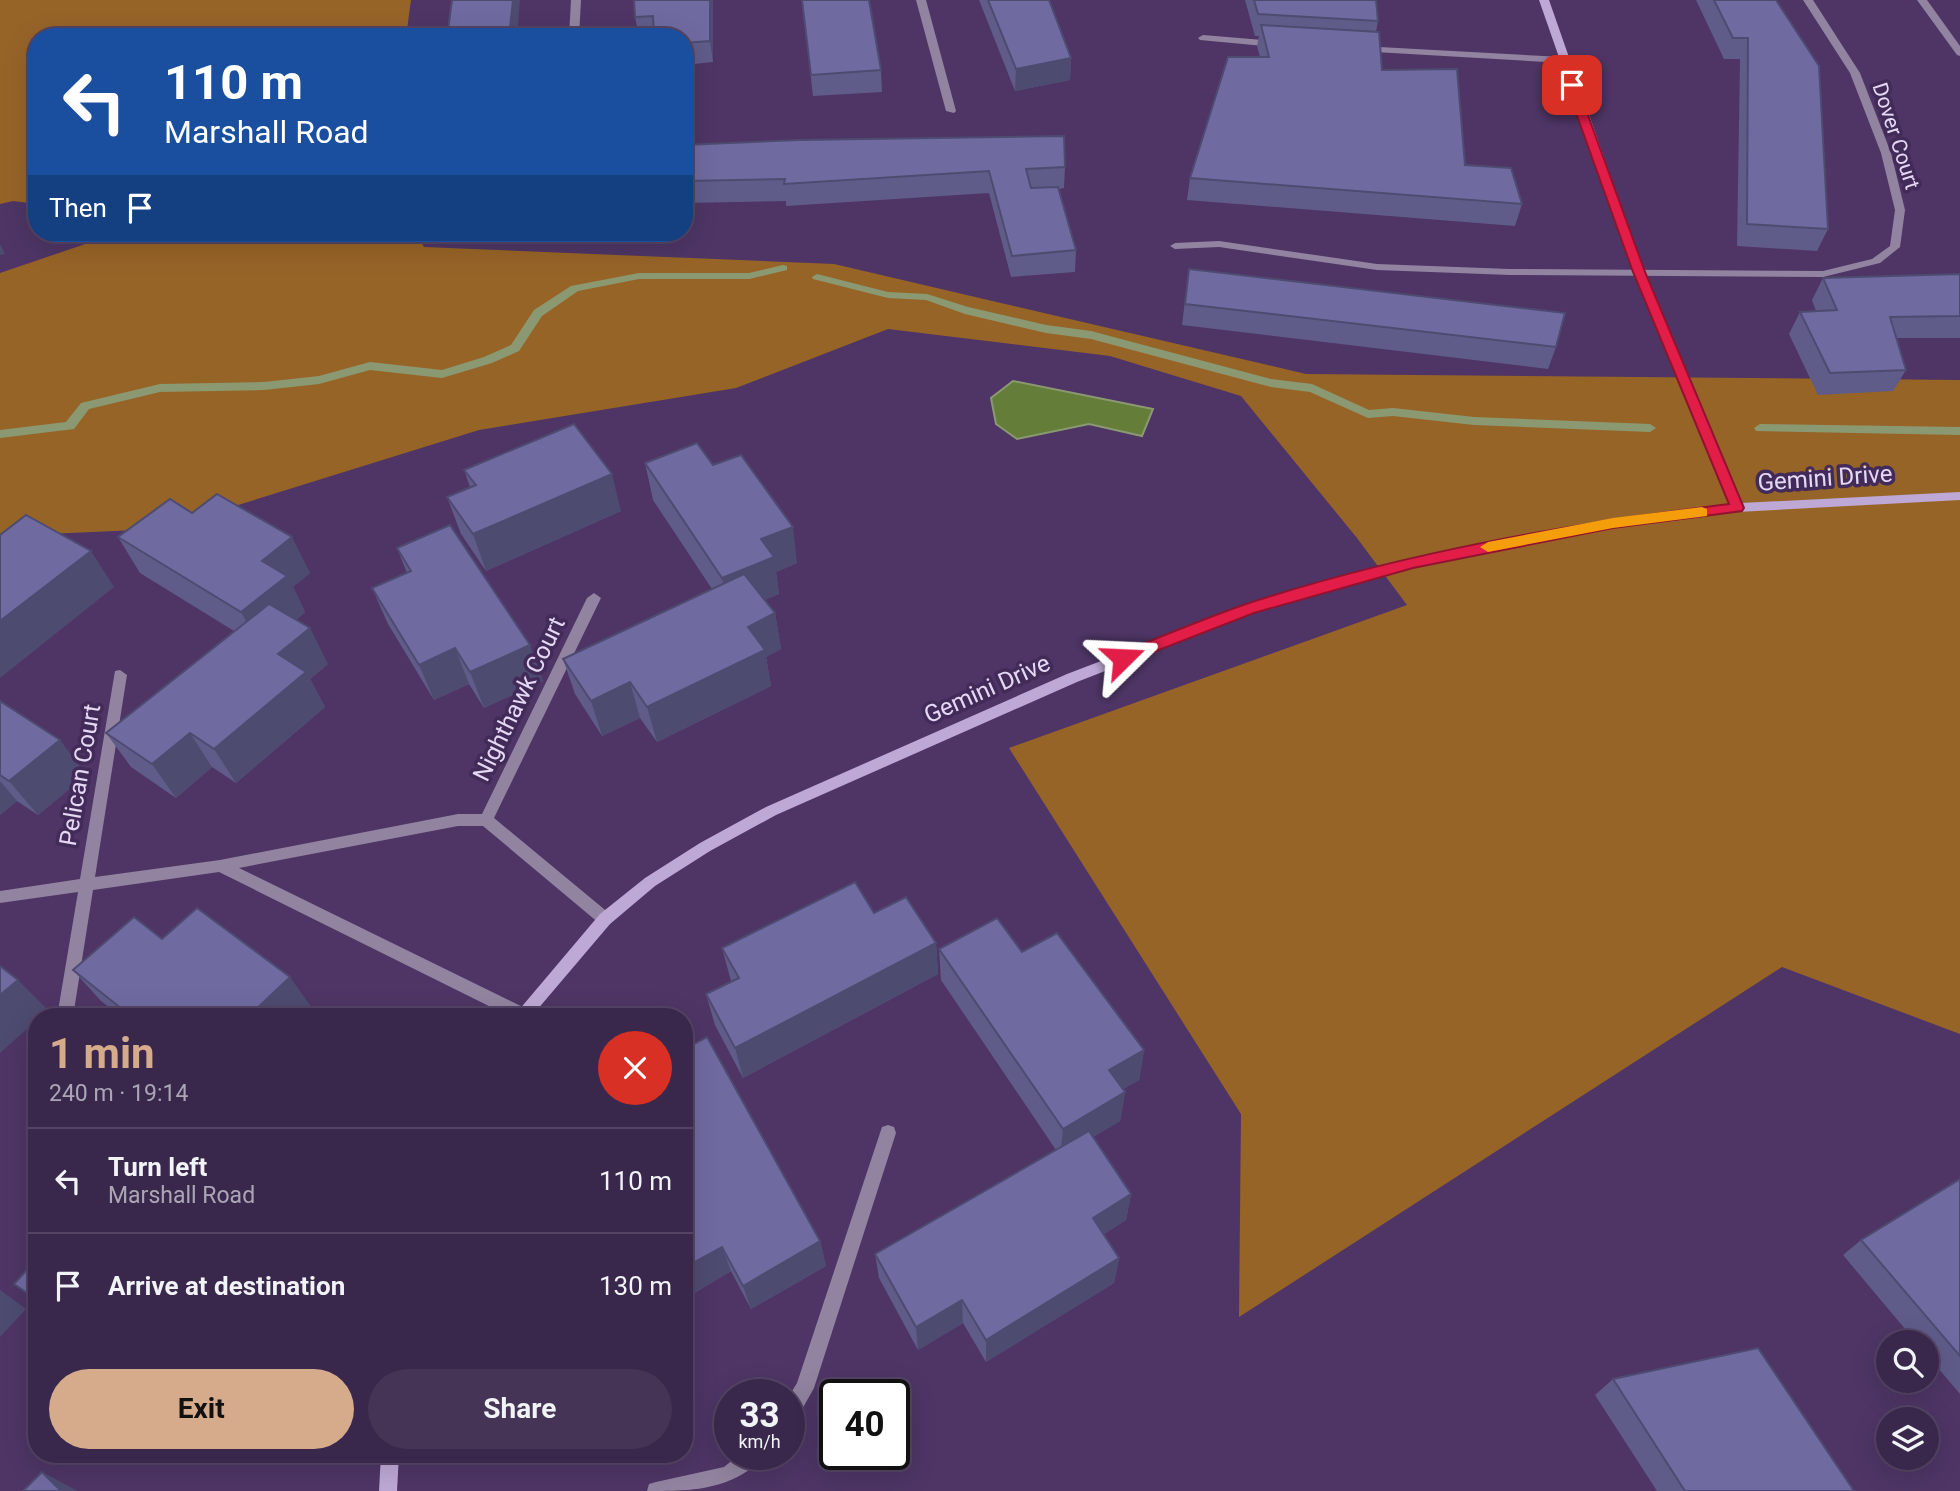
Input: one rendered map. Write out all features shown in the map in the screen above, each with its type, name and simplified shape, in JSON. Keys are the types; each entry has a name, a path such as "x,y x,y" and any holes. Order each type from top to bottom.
{"street":[{"path":"1544,0 1639,272 1737,508"},
{"name":"Gemini Drive","path":"529,1008 605,919 650,882 705,847 771,811 1072,678 1250,609 1331,584 1513,541 1613,523 1737,508 1960,495"},
{"path":"388,1491 390,1463"}],"lane":[{"path":"574,28 576,0"},
{"path":"921,0 951,111"},
{"name":"Dover Court","path":"1175,246 1219,244 1377,267 1510,272 1823,274 1876,261 1895,247 1900,210 1886,152 1855,73 1808,0"},
{"path":"1922,0 1960,53"},
{"path":"1203,38 1289,45"},
{"path":"1354,48 1563,60"},
{"name":"Nighthawk Court","path":"486,820 594,598"},
{"name":"Pelican Court","path":"66,1008 120,675"},
{"path":"0,897 220,866 458,820 486,820 605,919"},
{"path":"220,866 506,1008"},
{"path":"805,1388 888,1133"},
{"path":"656,1491 729,1475 735,1470"}],"shaded area":[{"path":"0,0 411,0 407,28 28,28 28,203 13,201 0,204"},
{"path":"91,242 421,242 424,247 834,264 1306,374 1960,380 1960,1034 1782,967 1239,1317 1241,1114 1009,748 1407,605 1357,538 1241,396 1110,356 888,329 736,388 479,430 161,529 0,536 0,273"},
{"path":"1013,381 1153,409 1142,436 1089,424 1017,439 996,424 991,398"}],"building":[{"path":"452,0 513,0 510,28 448,28"},
{"path":"634,0 710,0 710,41 693,42 693,28 654,28 653,16 635,17"},
{"path":"802,0 869,0 881,70 811,75"},
{"path":"988,0 1049,0 1071,58 1016,69"},
{"path":"1254,0 1376,0 1378,21 1258,14"},
{"path":"1714,0 1776,0 1819,66 1828,229 1747,224 1748,38 1733,38"},
{"path":"1261,25 1379,32 1382,70 1457,69 1465,165 1511,168 1522,204 1190,178 1228,57 1269,57"},
{"path":"1064,136 1065,167 1026,169 1031,188 1058,187 1076,250 1012,256 989,171 784,184 785,179 693,181 693,145 799,140"},
{"path":"1189,269 1565,313 1556,347 1185,304"},
{"path":"1960,274 1960,316 1890,317 1906,370 1830,373 1800,312 1837,310 1823,278"},
{"path":"574,424 612,474 473,534 447,497 476,485 464,470"},
{"path":"697,443 713,465 741,455 793,527 761,539 774,557 722,578 645,463"},
{"path":"217,494 292,537 262,561 287,576 241,612 118,537 170,499 192,513"},
{"path":"26,515 91,551 0,621 0,535"},
{"path":"450,525 530,645 470,672 455,648 419,665 372,588 411,571 397,548"},
{"path":"744,574 775,613 748,627 765,650 647,707 630,682 591,701 563,659"},
{"path":"269,604 310,628 278,654 306,672 214,749 190,733 152,764 106,733"},
{"path":"0,701 60,740 9,781 0,775"},
{"path":"855,882 874,913 906,897 936,943 735,1048 706,994 739,978 722,948"},
{"path":"197,908 290,977 257,1008 121,1008 73,970 134,917 162,939"},
{"path":"997,918 1022,952 1057,933 1144,1050 1109,1070 1125,1092 1063,1129 939,949"},
{"path":"0,966 18,980 0,995"},
{"path":"707,1037 820,1241 743,1286 722,1247 693,1263 693,1044"},
{"path":"1089,1131 1131,1194 1093,1218 1119,1258 986,1340 962,1300 916,1327 875,1254"},
{"path":"1960,1179 1960,1356 1939,1330 1861,1240"},
{"path":"28,1269 28,1294 14,1284"},
{"path":"1758,1348 1854,1491 1685,1491 1613,1379"},
{"path":"42,1472 61,1491 23,1491"}],"waterway":[{"path":"0,434 70,426 85,406 160,388 264,386 319,380 370,366 442,374 488,360 515,348 538,313 575,288 639,276 749,276 783,268"},
{"path":"817,277 888,295 927,297 965,310 1046,329 1091,335 1271,383 1312,388 1368,414 1393,412 1474,421 1650,428"},
{"path":"1760,428 1960,431"}],"slow traffic":[{"path":"1488,547 1613,523 1702,512"}],"route":[{"path":"1123,658 1250,609 1413,563 1613,523 1737,508 1639,272 1572,85"}]}
